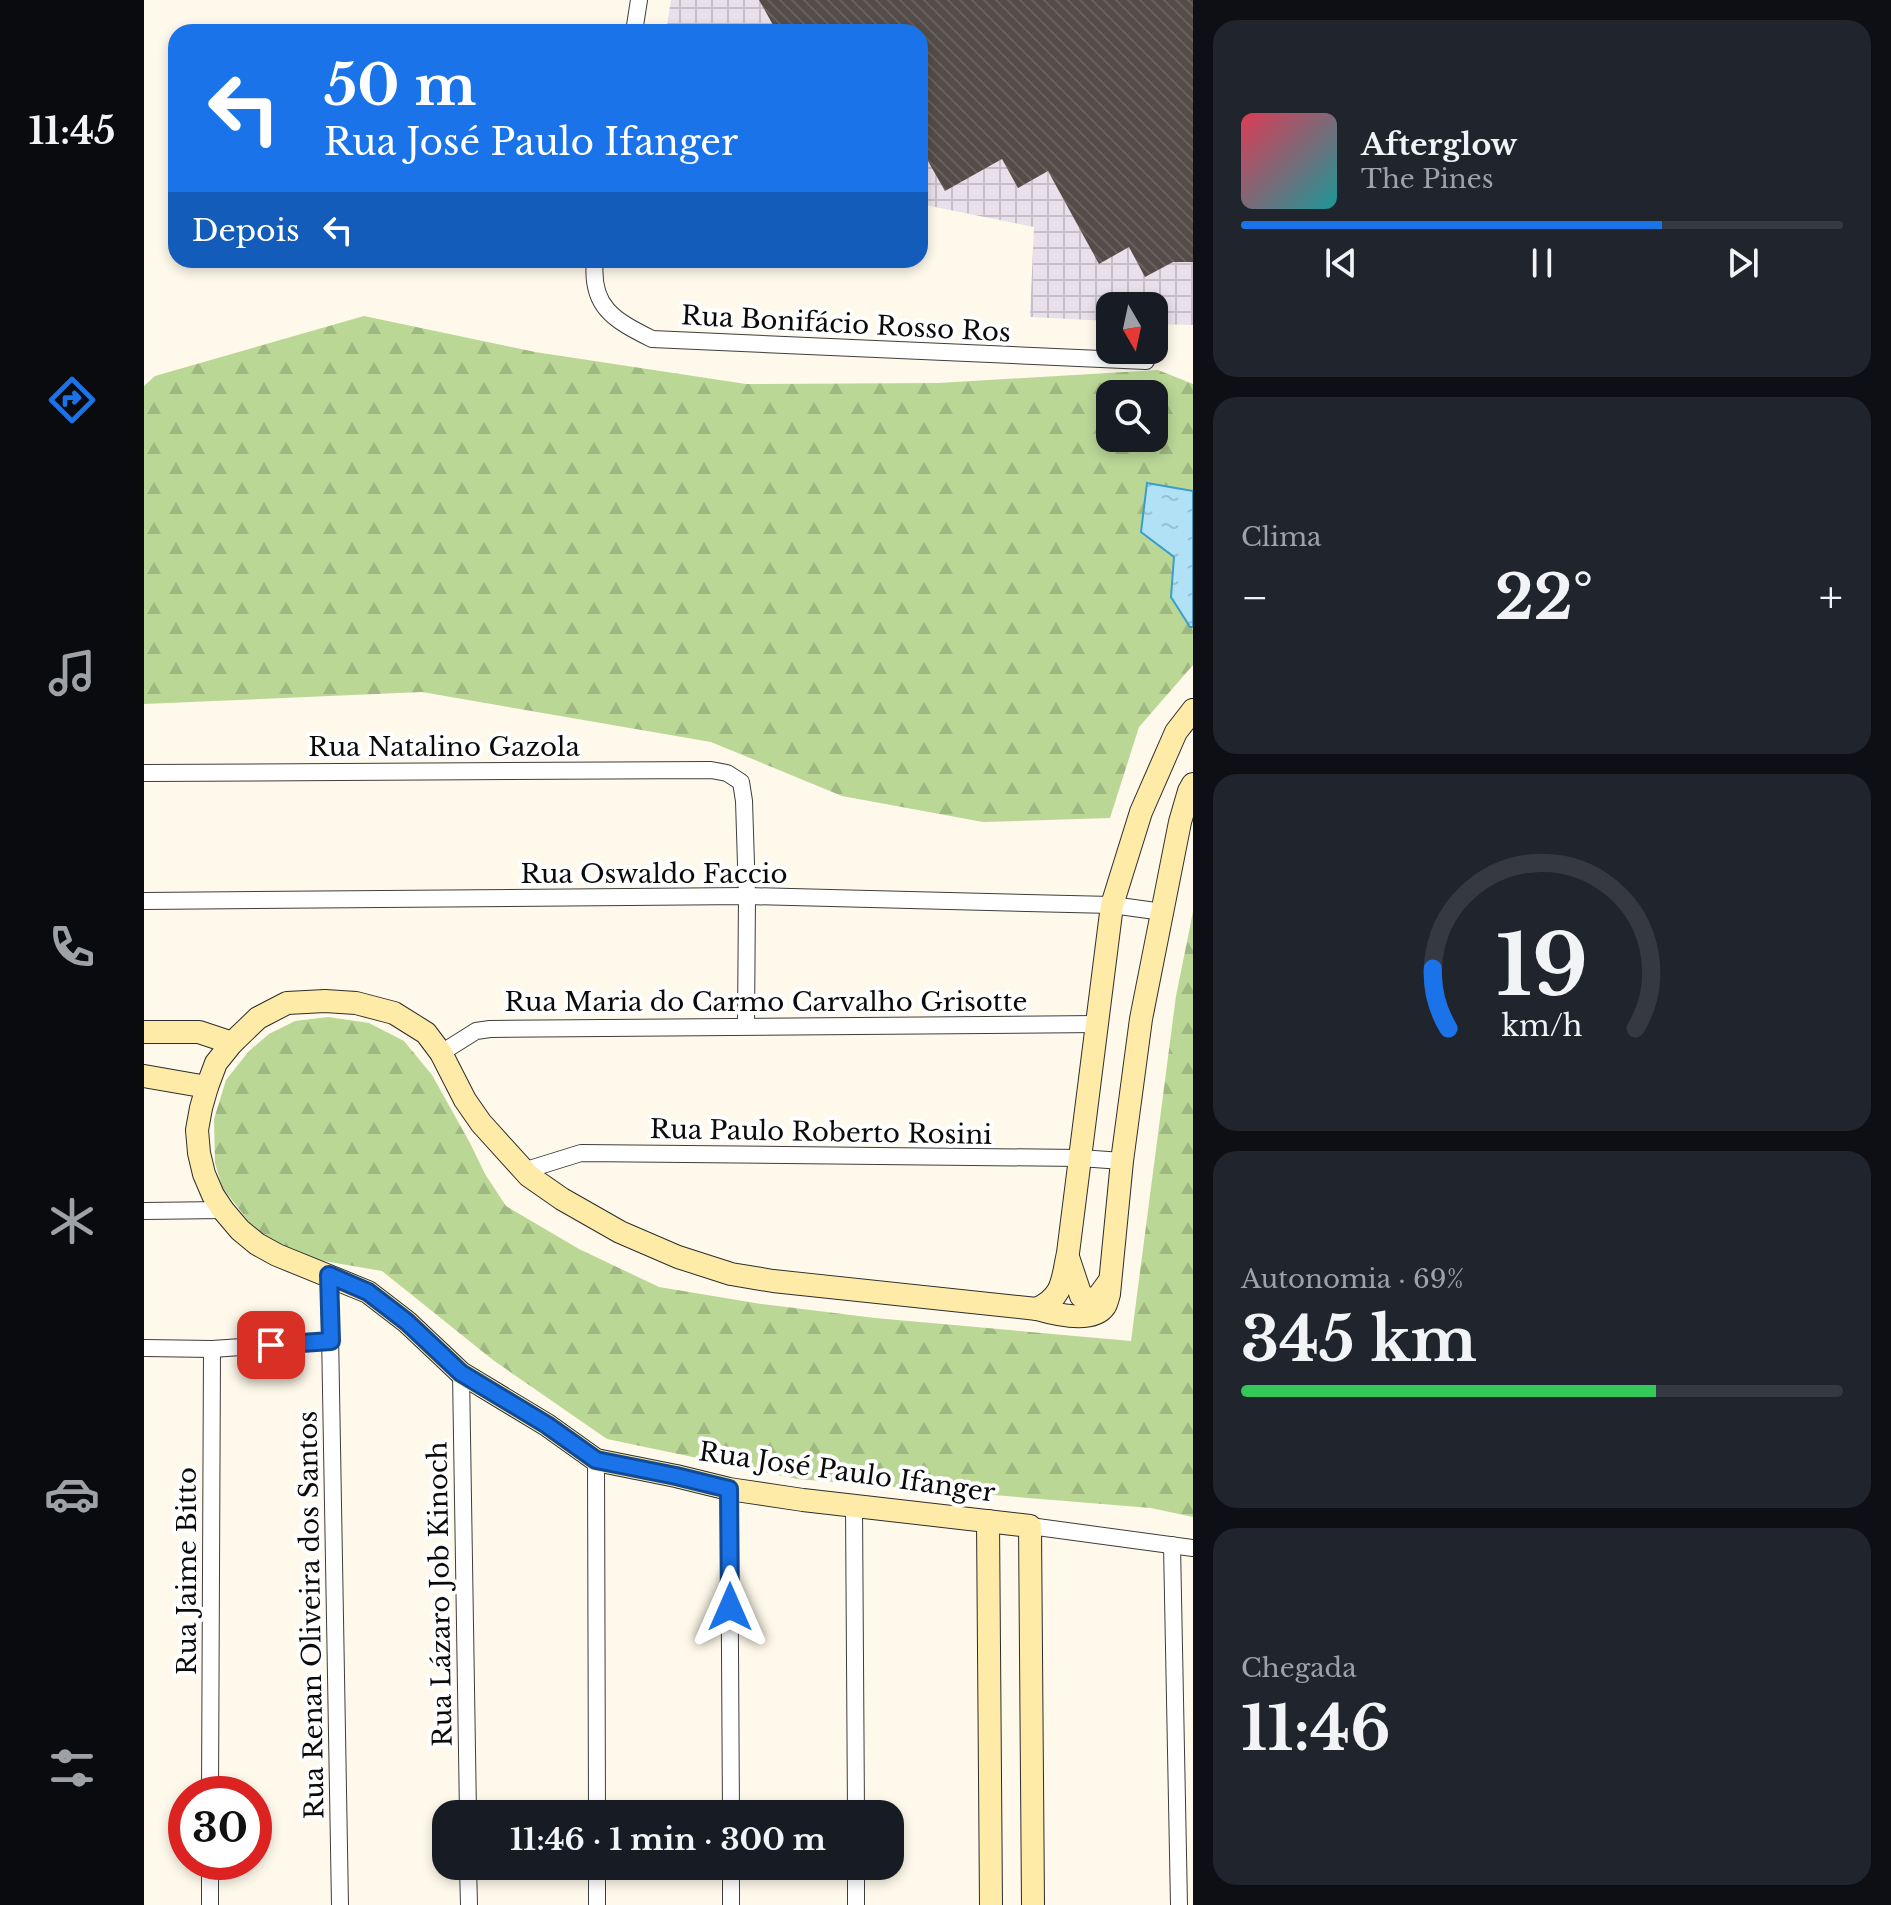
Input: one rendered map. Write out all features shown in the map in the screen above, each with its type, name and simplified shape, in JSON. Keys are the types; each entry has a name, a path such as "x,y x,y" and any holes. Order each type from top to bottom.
{"main road":[{"path":"1037,1309 1052,1302 1059,1291 1068,1256 1112,905 1141,812 1176,732 1193,710"},
{"path":"1068,1256 1081,1296 1097,1298 1105,1290 1111,1276 1122,1161 1141,1019 1180,822 1193,784"},
{"name":"Rua José Paulo Ifanger","path":"1030,1526 729,1489 596,1460 547,1425 461,1373 407,1322 368,1292 277,1255 240,1230 213,1195 199,1153 197,1130 207,1087 216,1063 258,1018 287,1003 356,1003 394,1013 426,1033 481,1123 523,1171 562,1199 620,1232 678,1257 731,1274 773,1281 1037,1309 1058,1315 1081,1316 1096,1313 1105,1307 1111,1276"},
{"path":"144,1032 199,1032 232,1043"},
{"path":"144,1076 207,1087"},
{"path":"988,1521 991,1905"},
{"path":"1030,1526 1033,1905"}],"street":[{"path":"635,24 639,0"},
{"name":"Rua Bonifácio Rosso Ros","path":"594,268 593,276 600,300 619,323 652,339 1096,359"},
{"name":"Rua Natalino Gazola","path":"144,773 711,770 727,773 741,782 747,896"},
{"path":"746,1025 747,896"},
{"name":"Rua Oswaldo Faccio","path":"144,901 747,896 1112,905 1163,912"},
{"name":"Rua Maria do Carmo Carvalho Grisotte","path":"441,1053 476,1031 490,1029 1098,1024"},
{"name":"Rua Paulo Roberto Rosini","path":"523,1171 581,1153 1122,1161"},
{"path":"144,1211 223,1210"},
{"name":"Rua Renan Oliveira dos Santos","path":"329,1275 340,1905"},
{"path":"144,1348 212,1349 331,1341"},
{"name":"Rua Jaime Bitto","path":"210,1776 212,1349"},
{"name":"Rua Lázaro Job Kinoch","path":"461,1373 468,1800"},
{"path":"596,1460 597,1800"},
{"path":"729,1489 731,1800"},
{"path":"854,1506 856,1800"},
{"name":"Rua José Paulo Ifanger","path":"1030,1526 1193,1548"},
{"path":"1172,1545 1179,1905"},
{"path":"210,1880 210,1905"},
{"path":"468,1880 469,1905"},
{"path":"597,1880 597,1905"},
{"path":"731,1880 731,1905"},
{"path":"856,1880 856,1905"}],"shaded area":[{"path":"671,0 1193,0 1193,325 1168,324 1168,292 1096,292 1096,320 1030,317 1034,227 928,206 928,24 667,24"}],"green space":[{"path":"364,316 535,352 746,384 938,383 1158,370 1193,384 1193,665 1139,727 1110,818 983,822 842,796 711,742 422,692 144,704 144,386 155,376"},
{"path":"1193,912 1193,1517 1151,1508 797,1479 607,1439 493,1360 382,1271 318,1260 281,1248 256,1231 222,1187 215,1163 214,1119 226,1080 249,1051 269,1034 295,1021 328,1017 369,1023 404,1041 432,1075 485,1174 506,1206 579,1249 659,1287 875,1318 1131,1341 1176,996"}],"water":[{"path":"1147,483 1193,491 1193,627 1190,627 1171,597 1174,557 1141,532"}],"building":[{"path":"759,0 1193,0 1193,262 1173,262 1145,277 1129,247 1099,264 1048,171 1018,188 1002,159 945,191 928,161 928,24 772,24"}],"route":[{"path":"271,1345 331,1341 329,1275 368,1292 407,1322 461,1373 547,1425 596,1460 729,1489 730,1607"}]}
